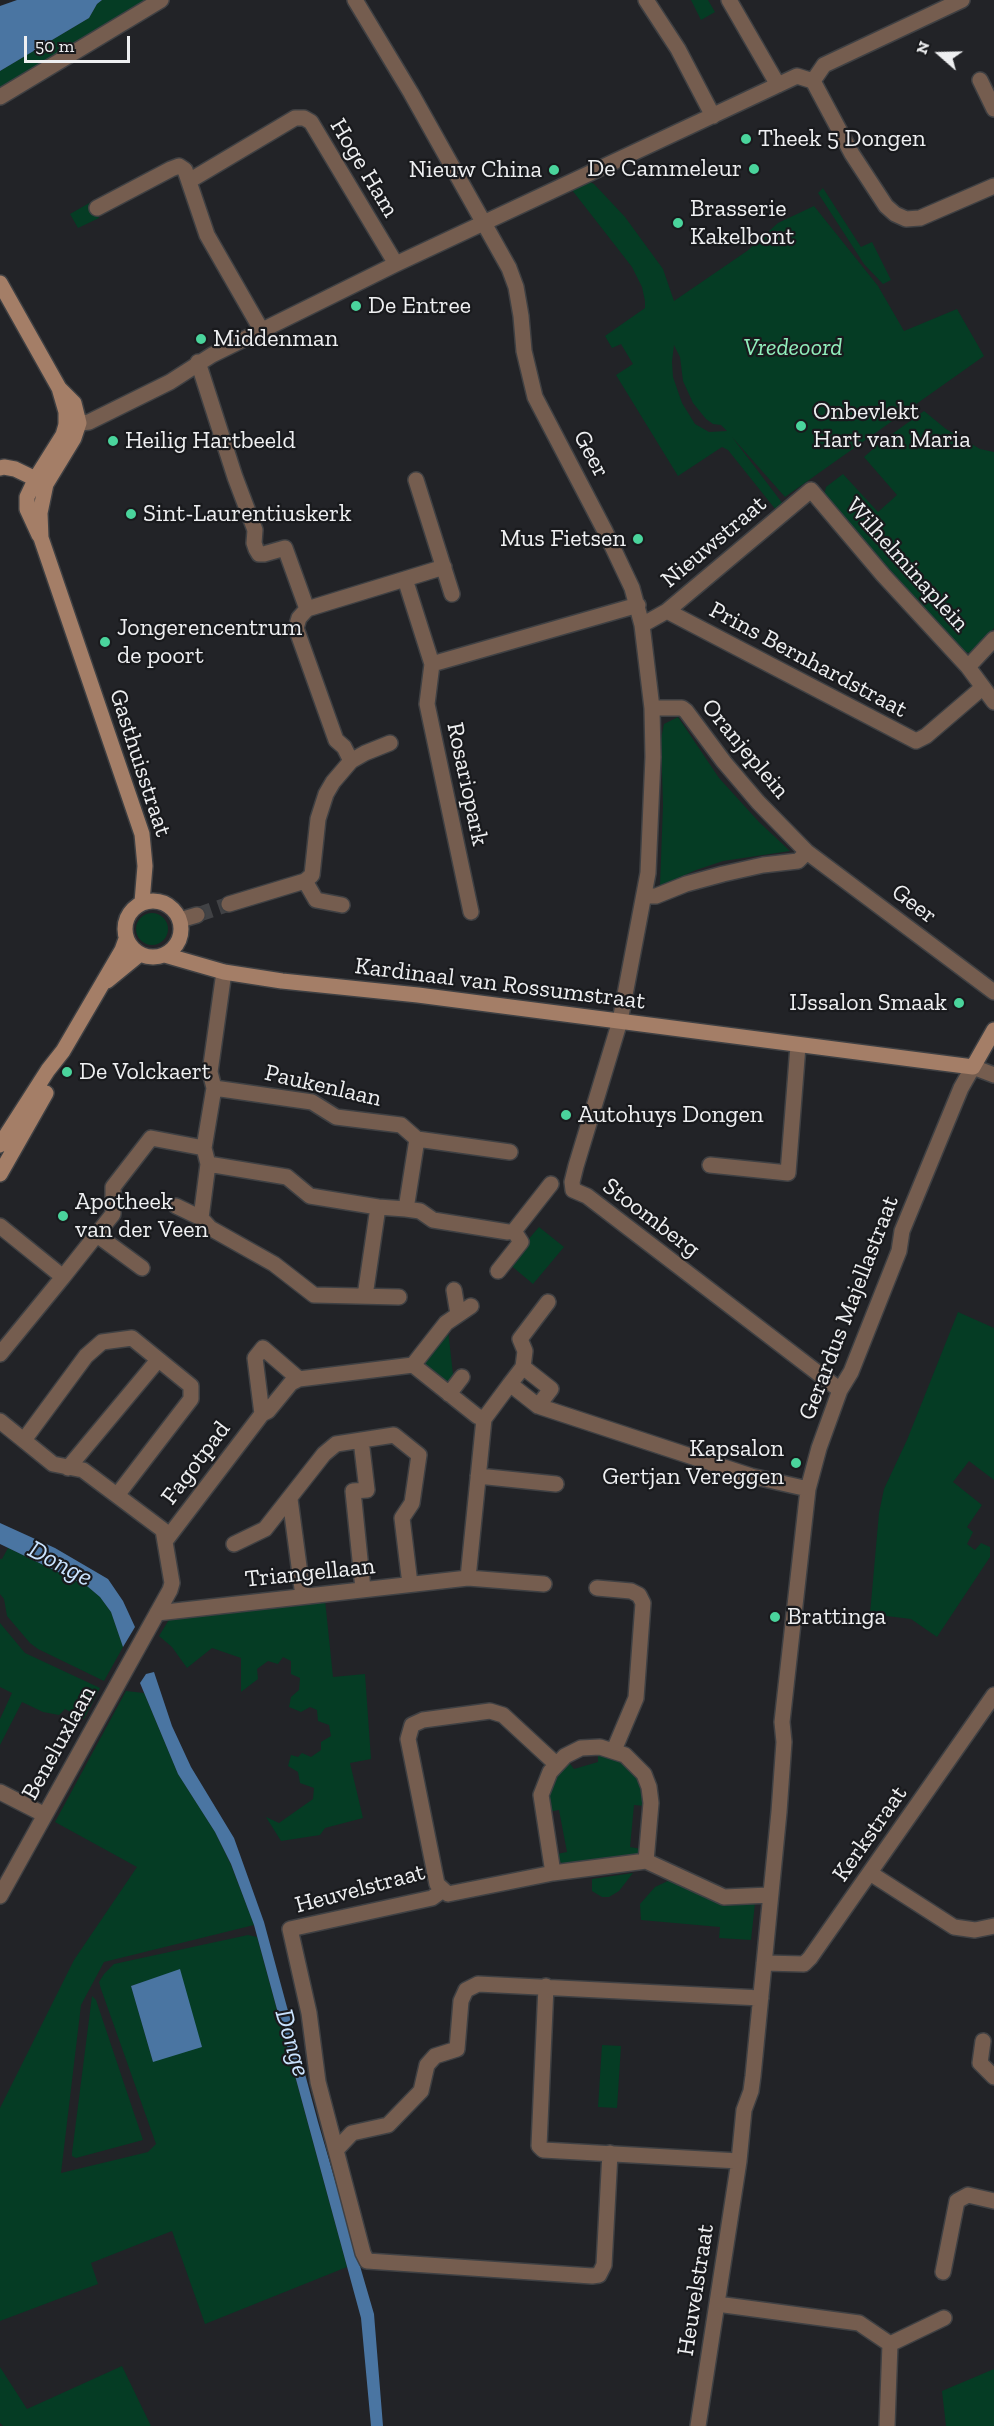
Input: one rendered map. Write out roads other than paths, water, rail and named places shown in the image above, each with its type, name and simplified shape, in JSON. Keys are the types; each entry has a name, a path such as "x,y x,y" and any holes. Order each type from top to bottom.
{"main road":[{"path":"0,282 59,388 66,412 73,424 56,448 41,481 15,469 0,468"},
{"name":"Gasthuisstraat","path":"41,481 27,497 27,509 35,531 41,538 142,834 145,866 142,902"},
{"name":"Gasthuisstraat","path":"145,866 161,902"},
{"path":"142,902 161,902 176,912 180,920 179,940 165,955 153,957 140,954 126,939 124,928 127,917 133,908 142,902"},
{"path":"0,1145 63,1051 122,950 126,939"},
{"path":"179,940 198,963"},
{"path":"100,987 140,954"},
{"name":"Kardinaal van Rossumstraat","path":"165,955 224,972 282,981 418,995 973,1067"},
{"path":"973,1067 994,1030"},
{"path":"0,1174 51,1084 63,1051"}],"street":[{"path":"0,97 161,0"},
{"name":"Geer","path":"355,0 503,255 516,287 524,351 534,397 605,531 638,605 652,708"},
{"path":"646,0 678,49 713,116"},
{"path":"729,0 778,85"},
{"path":"813,81 824,65 962,0"},
{"path":"73,424 89,422 170,382 198,362 396,264 796,76 813,81 852,154 886,206 895,214 906,219 920,218 994,186"},
{"path":"980,80 994,109"},
{"name":"Hoge Ham","path":"189,181 295,118 304,118 311,122 396,264"},
{"path":"98,208 179,166 185,170 207,235 262,330"},
{"path":"198,362 235,477 255,530 256,549 259,554 264,554 285,548 307,609"},
{"path":"416,480 452,594"},
{"name":"Nieuwstraat","path":"642,625 668,611 812,490"},
{"name":"Wilhelminaplein","path":"812,490 884,575 969,667 994,639"},
{"path":"351,761 344,747 336,740 296,628 298,618 307,609 444,567"},
{"name":"Rosariopark","path":"405,579 432,664 427,704 471,912"},
{"path":"432,664 638,605"},
{"name":"Prins Bernhardstraat","path":"668,611 916,741 926,736 982,688"},
{"path":"969,667 994,702"},
{"path":"620,1021 645,896 653,802 652,708"},
{"name":"Oranjeplein","path":"652,708 682,708 686,711 724,762 758,802 807,852"},
{"path":"229,904 305,881 312,875 318,819 326,794 333,782 351,761 390,743"},
{"path":"645,896 656,896 686,884 723,874 798,861 807,852"},
{"name":"Geer","path":"807,852 994,992"},
{"path":"305,881 316,900 342,904"},
{"path":"180,920 197,915"},
{"path":"201,1218 208,1164 204,1148 214,1088 210,1072 224,972"},
{"name":"Stoomberg","path":"620,1021 576,1166 572,1182 573,1190 587,1196 840,1390"},
{"path":"710,1165 788,1173 798,1046"},
{"name":"Kardinaal van Rossumstraat","path":"973,1067 994,1075"},
{"name":"Gerardus Majellastraat","path":"770,1895 783,1754 782,1722 808,1489 819,1448 840,1390 850,1372 899,1251 902,1230 973,1067"},
{"name":"Paukenlaan","path":"214,1088 312,1102 336,1118 401,1125 417,1139 510,1152"},
{"path":"0,1354 113,1214 113,1187 151,1138 204,1148"},
{"path":"406,1209 417,1139"},
{"path":"208,1164 288,1177 310,1196 420,1211 433,1220 508,1232"},
{"path":"498,1270 521,1242 514,1231 551,1184"},
{"path":"176,1206 201,1218 210,1228 274,1264 314,1295 399,1297"},
{"path":"365,1296 378,1207"},
{"path":"0,1226 63,1277"},
{"path":"97,1235 142,1268"},
{"path":"299,1379 413,1365 447,1323 465,1310 454,1290"},
{"path":"468,1578 484,1419 523,1367 525,1351 520,1339 548,1302"},
{"path":"24,1440 86,1356 102,1342 132,1338 191,1386 191,1399 118,1494"},
{"name":"Fagotpad","path":"166,1540 262,1414 268,1411 291,1383 299,1379 263,1348 255,1358 262,1414"},
{"path":"68,1468 158,1360"},
{"path":"413,1365 477,1416 484,1419"},
{"path":"523,1367 550,1389 538,1406"},
{"path":"449,1394 462,1377"},
{"path":"510,1384 538,1406 752,1476 808,1489"},
{"path":"0,1421 53,1464 82,1470 118,1494 163,1530 166,1540"},
{"path":"234,1544 265,1529 324,1454 336,1444 394,1435 419,1455 412,1503 402,1518 410,1584"},
{"path":"362,1440 367,1490 353,1491 363,1589"},
{"path":"478,1476 556,1484"},
{"path":"290,1499 303,1596"},
{"name":"Beneluxlaan","path":"0,1896 170,1590 166,1540"},
{"name":"Triangellaan","path":"157,1613 468,1578 544,1584"},
{"path":"597,1588 631,1591 639,1595 643,1603 636,1698 614,1750"},
{"name":"Kerkstraat","path":"764,1962 804,1964 810,1958 994,1695"},
{"path":"443,1890 437,1884 408,1738 412,1725 423,1720 490,1712 503,1715 556,1764"},
{"path":"646,1861 651,1803 649,1787 644,1774 625,1755 614,1750 600,1747 581,1748 565,1756 556,1764 545,1782 542,1795 553,1873 646,1861 724,1897 770,1895"},
{"path":"0,1792 45,1815"},
{"name":"Heuvelstraat","path":"553,1873 448,1894 443,1890 432,1898 290,1929 309,2013 318,2082 367,2261 599,2275 604,2265 610,2153"},
{"path":"870,1873 954,1927 975,1930 994,1926"},
{"name":"Heuvelstraat","path":"698,2426 739,2161 744,2109 751,2091 770,1895"},
{"path":"336,2150 352,2133 388,2125 421,2091 428,2065 435,2056 457,2049 460,2001 466,1990 478,1984 761,1998"},
{"path":"546,1986 539,2146 543,2150 739,2161"},
{"path":"984,2041 980,2063 994,2077"},
{"path":"943,2272 957,2201 968,2195 994,2201"},
{"path":"717,2304 859,2323 890,2344"},
{"path":"890,2344 944,2318"},
{"path":"887,2426 890,2344"}],"water":[{"path":"17,0 102,0 89,18 0,71 0,6"},
{"name":"Donge","path":"0,1523 55,1548 108,1579 123,1601 135,1627 123,1647 111,1612 100,1597 87,1586 0,1544"},
{"name":"Donge","path":"154,1672 172,1726 191,1767 234,1838 264,1922 318,2122 374,2314 383,2426 371,2426 361,2318 254,1925 231,1864 215,1832 178,1774 140,1683 146,1674"},
{"path":"180,1969 202,2047 153,2062 131,1986"}],"tunnel":[{"path":"197,915 229,904"}],"place":[{"name":"Theek 5 Dongen","path":"746,139"},
{"name":"De Cammeleur","path":"754,169"},
{"name":"Nieuw China","path":"554,170"},
{"name":"Brasserie Kakelbont","path":"678,223"},
{"name":"De Entree","path":"356,306"},
{"name":"Middenman","path":"201,339"},
{"name":"Onbevlekt Hart van Maria","path":"801,426"},
{"name":"Heilig Hartbeeld","path":"113,441"},
{"name":"Sint-Laurentiuskerk","path":"131,514"},
{"name":"Mus Fietsen","path":"638,539"},
{"name":"Jongerencentrum de poort","path":"105,642"},
{"name":"IJssalon Smaak","path":"959,1003"},
{"name":"De Volckaert","path":"67,1072"},
{"name":"Autohuys Dongen","path":"566,1115"},
{"name":"Apotheek van der Veen","path":"63,1216"},
{"name":"Kapsalon Gertjan Vereggen","path":"796,1463"},
{"name":"Brattinga","path":"775,1617"}],"park label":[{"name":"Vredeoord","path":"793,348"}]}
